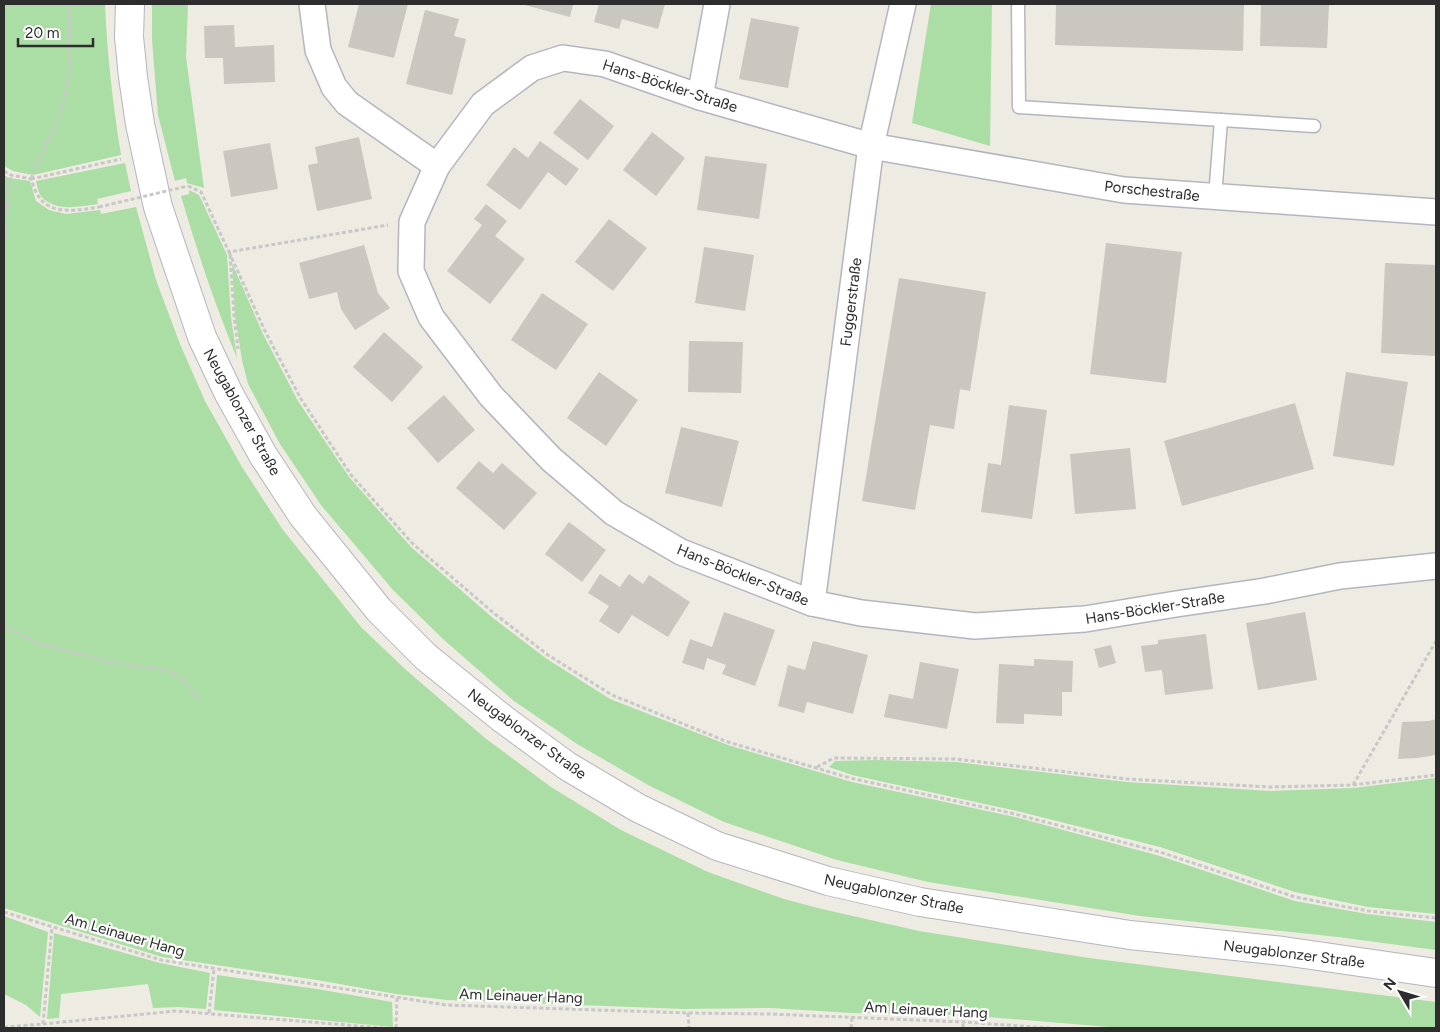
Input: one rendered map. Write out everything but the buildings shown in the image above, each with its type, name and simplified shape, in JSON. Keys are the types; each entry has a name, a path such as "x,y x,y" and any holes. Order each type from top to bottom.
{"street":[{"name":"Neugablonzer Straße","path":"130,4 130,37 134,87 158,207 202,337 229,394 263,455 303,516 379,610 426,657 503,719 567,766 647,812 717,846 828,881 920,902 1130,935 1283,951 1436,973"},
{"path":"312,4 318,50 334,87 347,103 437,166"},
{"path":"700,97 717,4"},
{"name":"Fuggerstraße","path":"812,603 871,146 903,4"},
{"name":"Hans-Böckler-Straße","path":"871,146 700,97 605,64 563,58 532,68 483,104 437,166 412,222 411,271 431,317 491,396 551,459 614,513 681,552 812,603 861,613 975,626 1085,619 1265,591 1340,576 1436,566"},
{"name":"Porschestraße","path":"871,146 1124,190 1436,212"}],"lane":[{"path":"1018,4 1018,107 1314,126"},
{"path":"1215,197 1221,120"}],"path":[{"path":"69,4 70,67 62,110 31,179 39,198 51,207 66,211 99,207 188,186 201,192 266,333 301,399 351,475 413,544 495,614 548,655 612,695 728,742 850,778 1015,814 1150,849 1295,897 1368,910 1436,918"},
{"path":"4,171 11,175 31,179 128,157"},
{"path":"4,259 11,175"},
{"path":"175,189 178,198"},
{"path":"137,194 139,203"},
{"path":"229,252 412,222"},
{"path":"229,252 239,355"},
{"path":"4,626 38,643 118,664 164,669 182,678 201,702"},
{"path":"1352,785 1436,641"},
{"path":"817,767 834,758 956,759 1127,779 1269,787 1352,785 1436,775"},
{"name":"Am Leinauer Hang","path":"4,912 161,960 446,1005 770,1014 963,1022 1049,1028"},
{"path":"44,1024 52,927"},
{"path":"209,1014 214,969"},
{"path":"396,1028 397,998"},
{"path":"4,1027 176,1011 383,1028"},
{"path":"688,1013 689,1028"},
{"path":"852,1018 852,1028"},
{"path":"963,1022 963,1028"}],"green space":[{"path":"4,4 105,4 111,80 121,155 33,175 13,171 4,166"},
{"path":"152,4 188,4 186,57 204,188 187,183 186,178 175,181 158,115 152,40"},
{"path":"931,4 992,4 990,146 912,123"},
{"path":"125,163 131,191 97,199 98,204 60,207 47,201 38,191 36,181"},
{"path":"4,175 9,178 30,181 36,201 49,210 66,214 100,210 101,214 136,207 156,280 180,344 205,401 242,467 283,530 361,627 405,669 485,738 551,787 621,830 708,872 784,899 822,909 919,931 1089,958 1436,1002 1436,1028 1121,1028 964,1015 851,1013 771,1008 684,1009 447,1000 396,994 162,957 4,908"},
{"path":"189,190 199,195 227,255 231,317 237,358 207,278 181,196 189,194"},
{"path":"232,263 263,334 298,401 349,477 411,547 493,618 547,659 610,699 728,745 852,782 1015,817 1160,856 1295,901 1367,914 1436,922 1436,950 1338,937 1140,916 928,882 837,860 724,822 648,785 577,744 514,701 443,639 393,590 321,505 280,444 248,384 235,316"},
{"path":"835,761 956,762 1127,782 1270,791 1353,788 1436,778 1436,914 1368,907 1295,892 1160,847 1021,812 852,775 829,767"},
{"path":"4,916 48,932 40,1017 26,1005 4,994"},
{"path":"54,933 160,963 210,973 206,1009 153,1008 148,984 61,994 59,1018 47,1019"},
{"path":"217,975 392,1002 393,1027 214,1010"}]}
